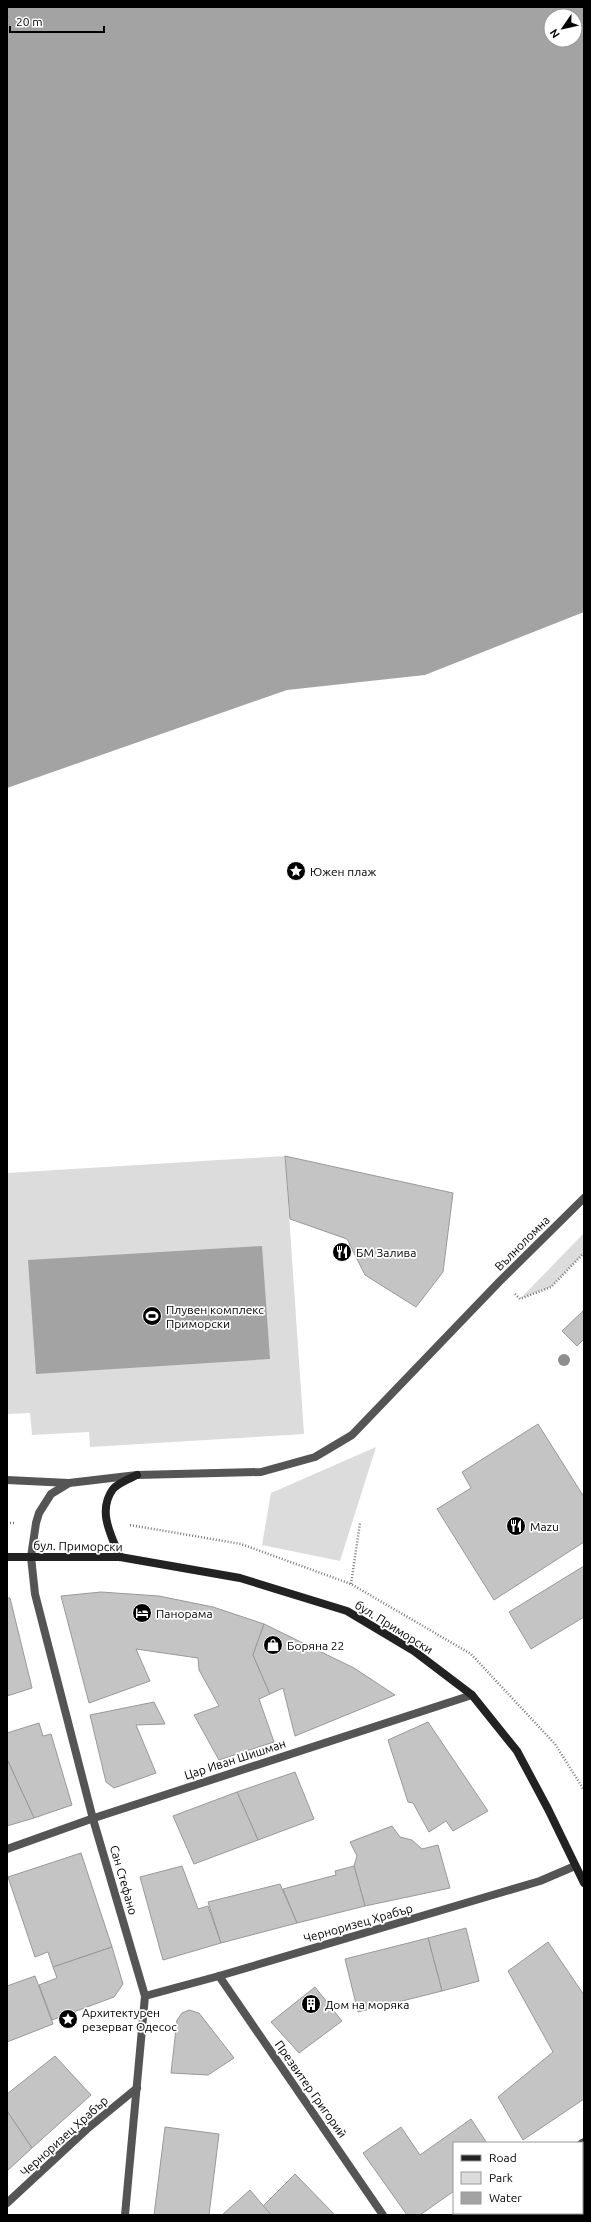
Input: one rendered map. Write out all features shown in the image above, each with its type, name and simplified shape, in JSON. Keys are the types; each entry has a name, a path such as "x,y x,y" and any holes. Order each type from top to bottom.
{"main road":[{"path":"120,1557 106,1521 106,1505 114,1488 137,1474"},
{"name":"бул. Приморски","path":"7,1557 120,1557 240,1578 347,1611 414,1651 472,1695 517,1752 548,1809 584,1884"}],"street":[{"name":"Вълноломна","path":"69,1483 137,1474 260,1472 315,1457 352,1435 478,1304 584,1198"},
{"path":"7,1480 69,1483"},
{"name":"Сан Стефано","path":"69,1483 51,1494 39,1513 32,1557 35,1594 93,1819 145,1996 125,2215"},
{"name":"Цар Иван Шишман","path":"7,1849 93,1819 472,1695"},
{"name":"Черноризец Храбър","path":"145,1996 219,1976 540,1882 575,1866"},
{"name":"Презвитер Григорий","path":"219,1976 383,2215"},
{"name":"Черноризец Храбър","path":"7,2203 87,2129 137,2088"}],"path":[{"path":"520,1298 551,1287 584,1253"},
{"path":"106,1521 240,1544 351,1584 360,1523"}],"green space":[{"name":"Плувен комплекс Приморски","path":"285,1156 304,1434 90,1447 89,1432 32,1435 30,1413 7,1414 7,1173"},
{"path":"584,1233 584,1253 551,1287 520,1299"},
{"path":"376,1447 340,1561 262,1545 271,1493"}],"water":[{"path":"7,7 584,7 584,612 425,675 287,690 7,788"},
{"path":"262,1246 270,1359 36,1374 28,1260"}],"building":[{"path":"285,1156 453,1193 443,1272 416,1307 365,1275 347,1239 290,1219"},
{"path":"584,1310 584,1339 577,1346 562,1331"},
{"name":"Mazu","path":"538,1424 584,1497 584,1542 494,1600 437,1509 471,1488 462,1472"},
{"path":"584,1566 584,1617 531,1649 509,1612"},
{"path":"101,1592 159,1596 213,1607 264,1624 253,1655 270,1694 259,1699 274,1742 219,1760 194,1715 219,1706 199,1670 198,1658 136,1649 150,1681 89,1703 61,1596"},
{"path":"7,1598 10,1598 32,1688 7,1696"},
{"path":"264,1624 354,1668 395,1695 295,1736 283,1688 270,1694 253,1655"},
{"path":"154,1702 165,1724 136,1725 156,1773 114,1788 106,1782 90,1715"},
{"path":"428,1722 488,1811 453,1831 446,1821 429,1832 413,1803 408,1802 388,1740"},
{"path":"39,1723 43,1736 51,1734 72,1805 34,1818 7,1759 7,1733"},
{"path":"7,1759 34,1818 7,1826"},
{"path":"295,1772 314,1819 258,1840 237,1792"},
{"path":"237,1792 258,1840 194,1864 173,1816"},
{"path":"392,1826 400,1837 412,1840 422,1849 438,1845 450,1888 365,1906 354,1866 357,1856 350,1842"},
{"path":"81,1853 112,1947 53,1967 48,1952 35,1957 8,1877"},
{"path":"182,1866 198,1909 208,1906 221,1943 163,1960 140,1877"},
{"path":"354,1866 365,1906 297,1923 283,1889 336,1875 335,1871"},
{"path":"280,1884 297,1923 221,1943 208,1902"},
{"path":"466,1928 479,1981 442,1991 428,1938"},
{"path":"428,1938 442,1991 358,2012 345,1959"},
{"path":"548,1942 584,1995 584,2099 523,2140 498,2097 553,2052 508,1971"},
{"path":"112,1947 123,1984 114,1997 52,2020 39,1985 57,1978 53,1967"},
{"path":"35,1976 53,2024 7,2042 7,1986"},
{"name":"Дом на моряка","path":"315,1987 342,2021 299,2053 271,2022"},
{"path":"189,2010 199,2013 234,2058 208,2075 171,2073 177,2020 182,2013"},
{"path":"55,2056 91,2095 32,2148 7,2111 7,2094"},
{"path":"7,2111 32,2148 7,2171"},
{"path":"471,2119 486,2142 453,2142 453,2192 420,2215 407,2215 363,2153 401,2127 420,2155"},
{"path":"165,2127 219,2134 209,2215 154,2215"},
{"path":"295,2174 335,2215 271,2215 263,2206"},
{"path":"250,2190 271,2215 222,2215"}],"place":[{"name":"Южен плаж","path":"296,871"},
{"name":"БМ Залива","path":"342,1252"},
{"name":"Плувен комплекс Приморски","path":"152,1316"},
{"name":"Mazu","path":"516,1526"},
{"name":"Панорама","path":"142,1613"},
{"name":"Боряна 22","path":"273,1645"},
{"name":"Дом на моряка","path":"311,2004"},
{"name":"Архитектурен резерват Одесос","path":"68,2019"}]}
